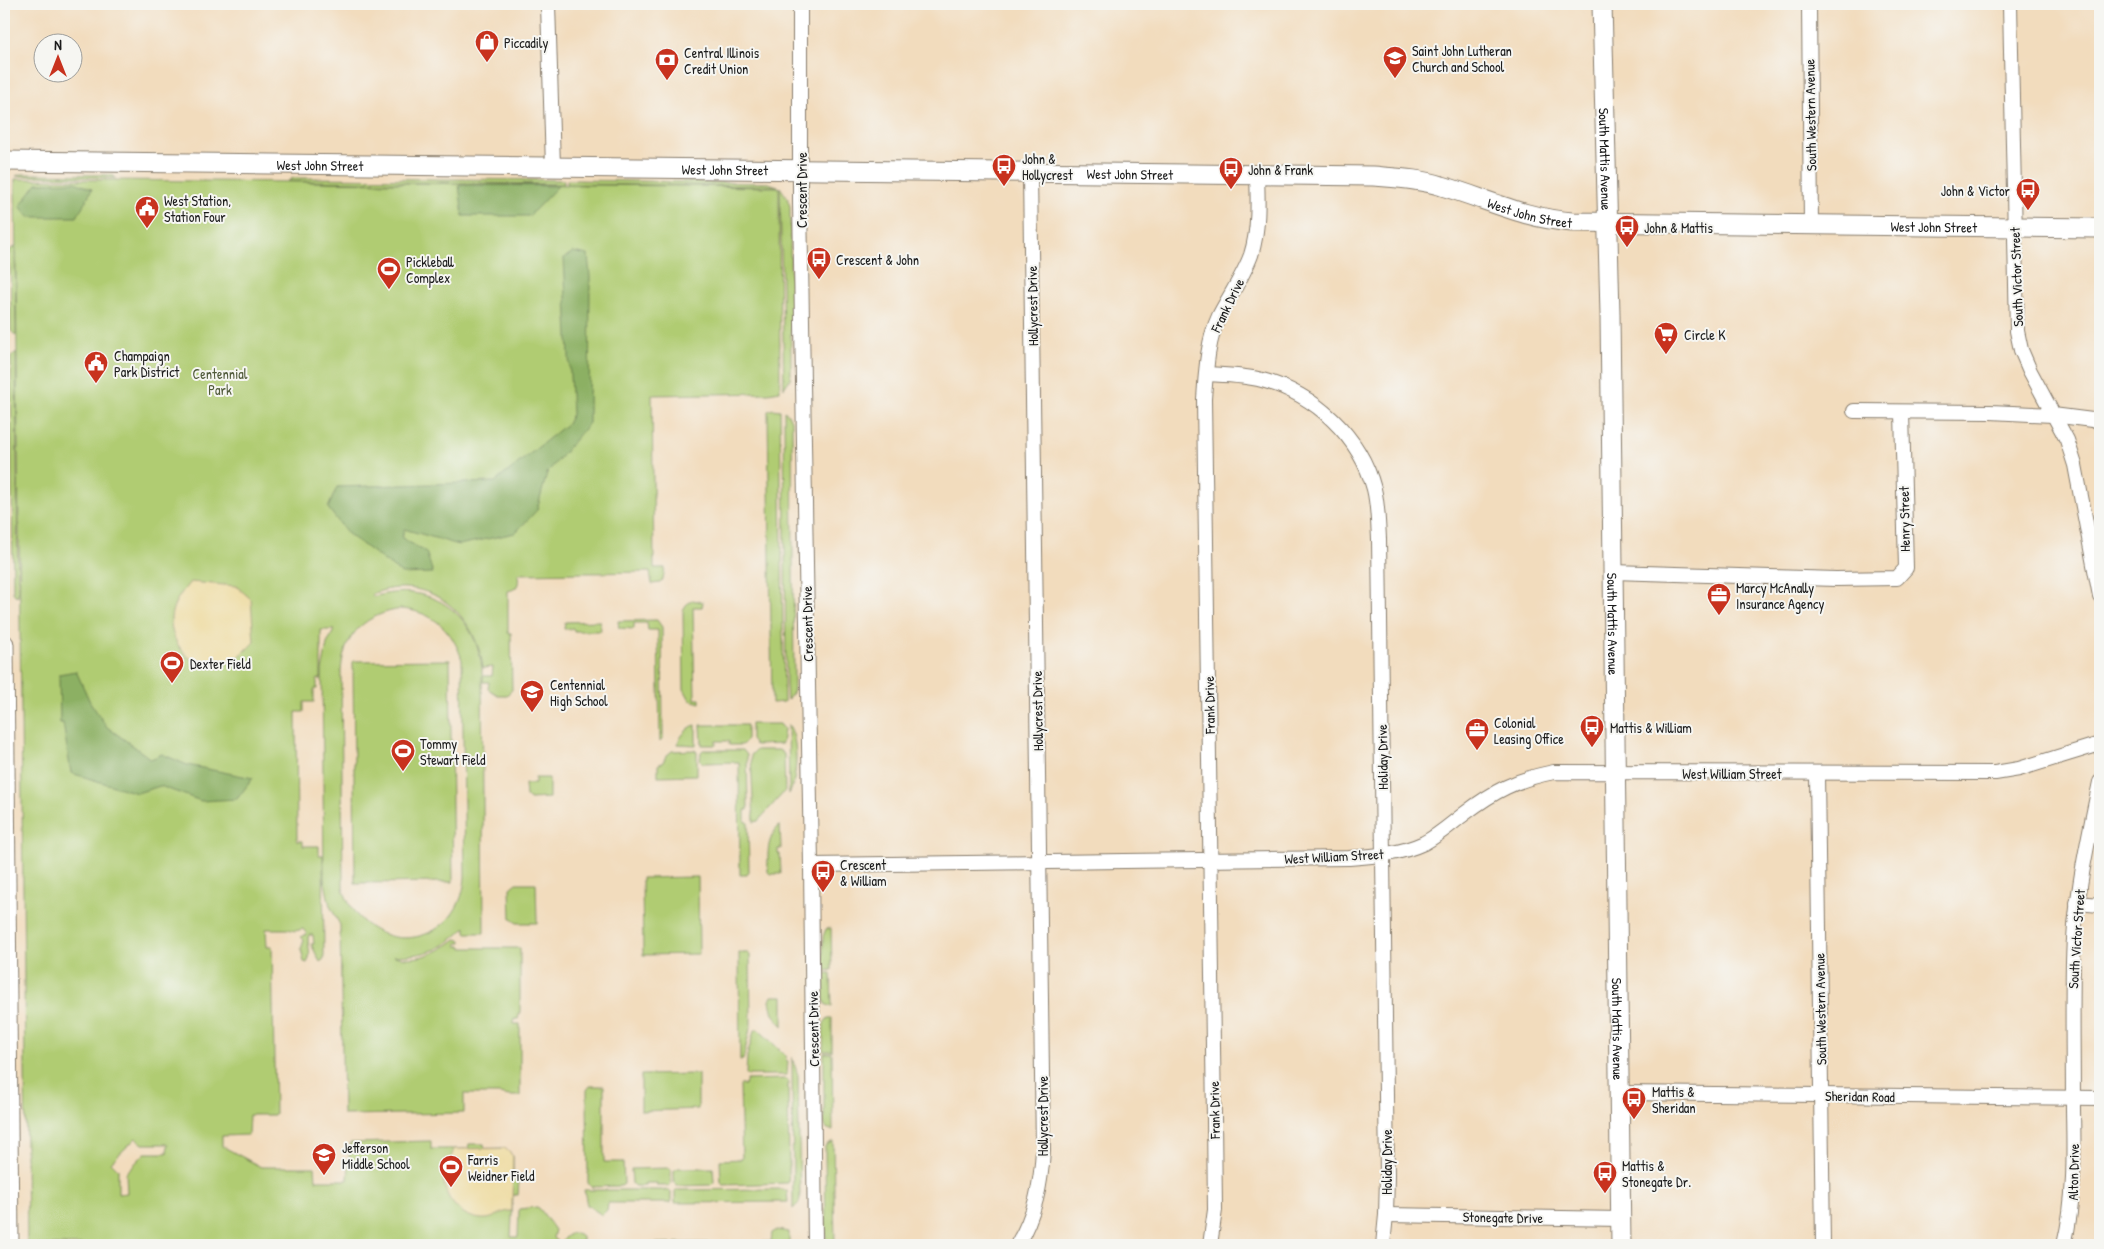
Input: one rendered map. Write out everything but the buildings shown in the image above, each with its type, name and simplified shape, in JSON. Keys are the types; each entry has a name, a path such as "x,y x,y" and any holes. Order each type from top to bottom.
{"street":[{"path":"548,4 552,167"},
{"name":"Crescent Drive","path":"800,4 815,1245"},
{"name":"South Mattis Avenue","path":"1602,4 1608,223 1621,1245"},
{"name":"South Western Avenue","path":"1808,4 1811,226"},
{"name":"South Victor Street","path":"2010,4 2017,331 2021,350 2030,371 2067,440 2075,465 2100,596"},
{"name":"West John Street","path":"4,161 1373,176 1409,179 1439,185 1523,214 1572,222 2100,228"},
{"name":"Hollycrest Drive","path":"1017,1245 1032,1216 1038,1197 1043,1150 1030,173"},
{"name":"Frank Drive","path":"1210,1245 1215,1210 1204,399 1212,337 1219,316 1251,254 1255,237 1257,212 1257,175"},
{"name":"Holiday Drive","path":"1206,374 1260,379 1298,393 1330,416 1356,448 1366,465 1374,489 1379,539 1383,856 1386,1215 1383,1245"},
{"path":"1854,411 1990,412 2053,415 2100,421"},
{"name":"Henry Street","path":"1613,572 1836,579 1897,578 1906,568 1902,412"},
{"path":"4,644 7,1238"},
{"name":"West William Street","path":"811,864 1211,860 1383,856 1407,850 1424,843 1497,790 1514,782 1554,772 1995,773 2019,769 2100,744"},
{"name":"South Western Avenue","path":"1817,773 1823,1245"},
{"name":"South Victor Street","path":"2073,1098 2073,960 2077,902 2100,782"},
{"path":"2077,902 2100,906"},
{"name":"Sheridan Road","path":"1619,1093 2100,1098"},
{"name":"Alton Drive","path":"2064,1245 2072,1201 2073,1098"},
{"name":"Stonegate Drive","path":"1386,1215 1620,1219"}],"green space":[{"path":"21,174 112,175 116,178 16,176"},
{"path":"293,178 564,180 564,184 288,181"},
{"name":"Centennial Park","path":"15,179 779,187 780,391 768,393 652,395 654,568 665,568 663,580 660,583 652,584 650,572 518,574 518,585 508,591 508,633 511,633 512,690 507,695 498,695 488,689 489,682 483,682 483,676 492,676 493,667 483,668 479,648 471,630 460,615 446,602 430,593 412,589 393,589 372,594 373,597 394,593 413,593 431,597 446,605 460,617 470,631 478,649 482,669 484,933 466,933 466,927 449,942 433,950 425,953 394,956 411,958 427,955 456,939 461,940 461,943 457,943 457,946 461,946 461,948 520,948 520,1011 518,1019 514,1019 514,1024 520,1024 520,1096 464,1094 464,1113 343,1115 340,925 330,906 324,879 322,671 327,644 334,630 321,630 321,679 317,679 317,689 314,689 314,702 304,702 304,712 296,712 297,841 303,841 303,846 319,846 319,855 323,855 324,959 320,962 311,944 314,944 313,935 309,935 309,957 307,963 304,962 301,949 304,940 301,937 307,934 303,929 295,931 288,929 266,929 267,947 272,947 275,1115 249,1115 248,1135 222,1136 222,1146 261,1167 315,1167 316,1180 348,1180 350,1143 431,1141 431,1149 468,1149 469,1144 484,1144 485,1149 505,1148 513,1156 513,1179 519,1180 518,1195 513,1195 511,1237 518,1237 519,1209 537,1207 555,1230 553,1238 559,1243 567,1236 575,1233 582,1236 582,1245 27,1245","holes":["402,609 423,614 440,624 453,640 462,660 465,877 459,902 447,920 430,932 410,938 390,936 370,927 354,911 343,888 341,671 343,658 352,636 359,628 378,615","136,1138 143,1144 168,1144 167,1153 145,1153 126,1173 127,1193 118,1194 118,1169 111,1162"]},
{"path":"567,180 768,183 778,186 567,184"},
{"path":"75,182 92,189 77,217 29,217 20,206 37,183"},
{"path":"459,185 558,186 529,216 463,216"},
{"path":"780,187 788,199 790,207 791,374 784,388"},
{"path":"15,247 16,336 11,331 10,250"},
{"path":"573,252 588,255 590,277 589,423 547,473 537,510 515,533 459,545 404,529 402,538 426,552 433,573 402,574 347,533 328,508 337,487 495,482 567,424 572,414 564,258"},
{"path":"16,352 18,596 13,592 11,357"},
{"path":"773,409 780,410 784,702 772,703 768,411"},
{"path":"784,411 788,414 792,423 794,688 793,693 787,700 786,684"},
{"path":"692,600 703,602 702,607 693,607 695,699 700,699 700,703 690,700 684,689 683,610"},
{"path":"657,620 662,627 663,739 660,742 658,630 648,630 647,623 634,623 634,629 619,628 618,621"},
{"path":"600,621 601,631 564,629 565,622"},
{"name":"Tommy Stewart Field","path":"450,660 453,882 355,883 353,661"},
{"path":"76,671 90,702 107,727 151,759 162,754 187,765 253,778 237,799 201,801 160,786 137,793 71,773 63,723 60,723 59,674"},
{"path":"751,724 780,724 784,729 782,744 755,745 751,740"},
{"path":"788,724 792,730 796,748 796,769 789,794"},
{"path":"696,725 696,745 678,744 685,732 690,727"},
{"path":"701,725 747,725 747,740 742,745 729,745 729,741 716,741 716,745 702,745"},
{"path":"695,750 697,752 697,775 658,776 658,765 672,751"},
{"path":"703,750 743,750 747,755 748,810 745,810 745,822 748,822 749,872 747,875 740,875 739,762 703,763 700,760"},
{"path":"756,750 779,750 784,754 785,791 758,821 754,822 751,755"},
{"path":"535,778 549,778 549,798 530,799 526,796 525,784 535,784"},
{"path":"780,825 781,849 778,849 778,854 780,854 781,874 770,874 768,872 768,859 770,841 775,830"},
{"path":"698,877 699,954 643,955 642,878"},
{"path":"516,883 536,883 537,923 517,923 511,919 510,888"},
{"path":"831,928 832,970 823,971 823,936 826,929"},
{"path":"739,953 748,953 750,955 751,1024 743,1060 740,1060"},
{"path":"823,973 831,973 832,1007 825,1004"},
{"path":"772,996 783,996 783,1026 773,1014 770,1001"},
{"path":"828,1018 832,1018 832,1051 823,1051 824,1023"},
{"path":"758,1029 787,1057 785,1059 788,1061 787,1075 746,1075 747,1056 754,1031"},
{"path":"824,1053 832,1053 833,1131 826,1128 824,1123"},
{"path":"792,1057 798,1075 800,1199 793,1209"},
{"path":"698,1074 698,1109 641,1111 641,1075"},
{"path":"786,1079 788,1082 788,1183 723,1185 721,1183 720,1160 742,1159 740,1085 745,1085 747,1080"},
{"path":"590,1086 604,1086 604,1162 623,1162 624,1184 621,1186 591,1187 588,1183 587,1090"},
{"path":"833,1141 835,1245 826,1245 825,1146"},
{"path":"668,1168 671,1170 671,1183 669,1186 657,1186 657,1183 645,1183 645,1186 635,1186 632,1184 631,1169"},
{"path":"677,1168 713,1168 714,1182 711,1185 677,1186 674,1183 674,1171"},
{"path":"782,1189 787,1191 788,1202 675,1203 675,1192 677,1190"},
{"path":"584,1190 669,1190 671,1192 671,1203 608,1203 607,1210 602,1215 587,1205"},
{"path":"777,1230 789,1232 789,1245 675,1245 675,1243 771,1242 772,1233"},
{"path":"671,1243 671,1245 582,1245"}],"sand":[{"path":"190,582 236,586 251,599 254,642 242,654 227,663 215,666 204,665 194,661 185,654 173,635 171,623 173,608"},
{"path":"505,1148 513,1156 512,1211 487,1219 478,1219 462,1212 450,1199 444,1183 444,1174 454,1149"}],"place":[{"name":"Piccadily","path":"487,63"},
{"name":"Saint John Lutheran Church and School","path":"1395,79"},
{"name":"Central Illinois Credit Union","path":"667,81"},
{"name":"John & Hollycrest","path":"1004,187"},
{"name":"John & Frank","path":"1231,190"},
{"name":"John & Victor","path":"2028,211"},
{"name":"West Station, Station Four","path":"147,229"},
{"name":"John & Mattis","path":"1627,248"},
{"name":"Crescent & John","path":"819,280"},
{"name":"Pickleball Complex","path":"389,290"},
{"name":"Circle K","path":"1666,355"},
{"name":"Champaign Park District","path":"96,384"},
{"name":"Marcy McAnally Insurance Agency","path":"1719,616"},
{"name":"Dexter Field","path":"172,684"},
{"name":"Centennial High School","path":"532,713"},
{"name":"Mattis & William","path":"1592,748"},
{"name":"Colonial Leasing Office","path":"1477,751"},
{"name":"Tommy Stewart Field","path":"403,772"},
{"name":"Crescent & William","path":"823,893"},
{"name":"Mattis & Sheridan","path":"1634,1120"},
{"name":"Jefferson Middle School","path":"324,1176"},
{"name":"Farris Weidner Field","path":"451,1188"},
{"name":"Mattis & Stonegate Dr.","path":"1605,1194"}]}
